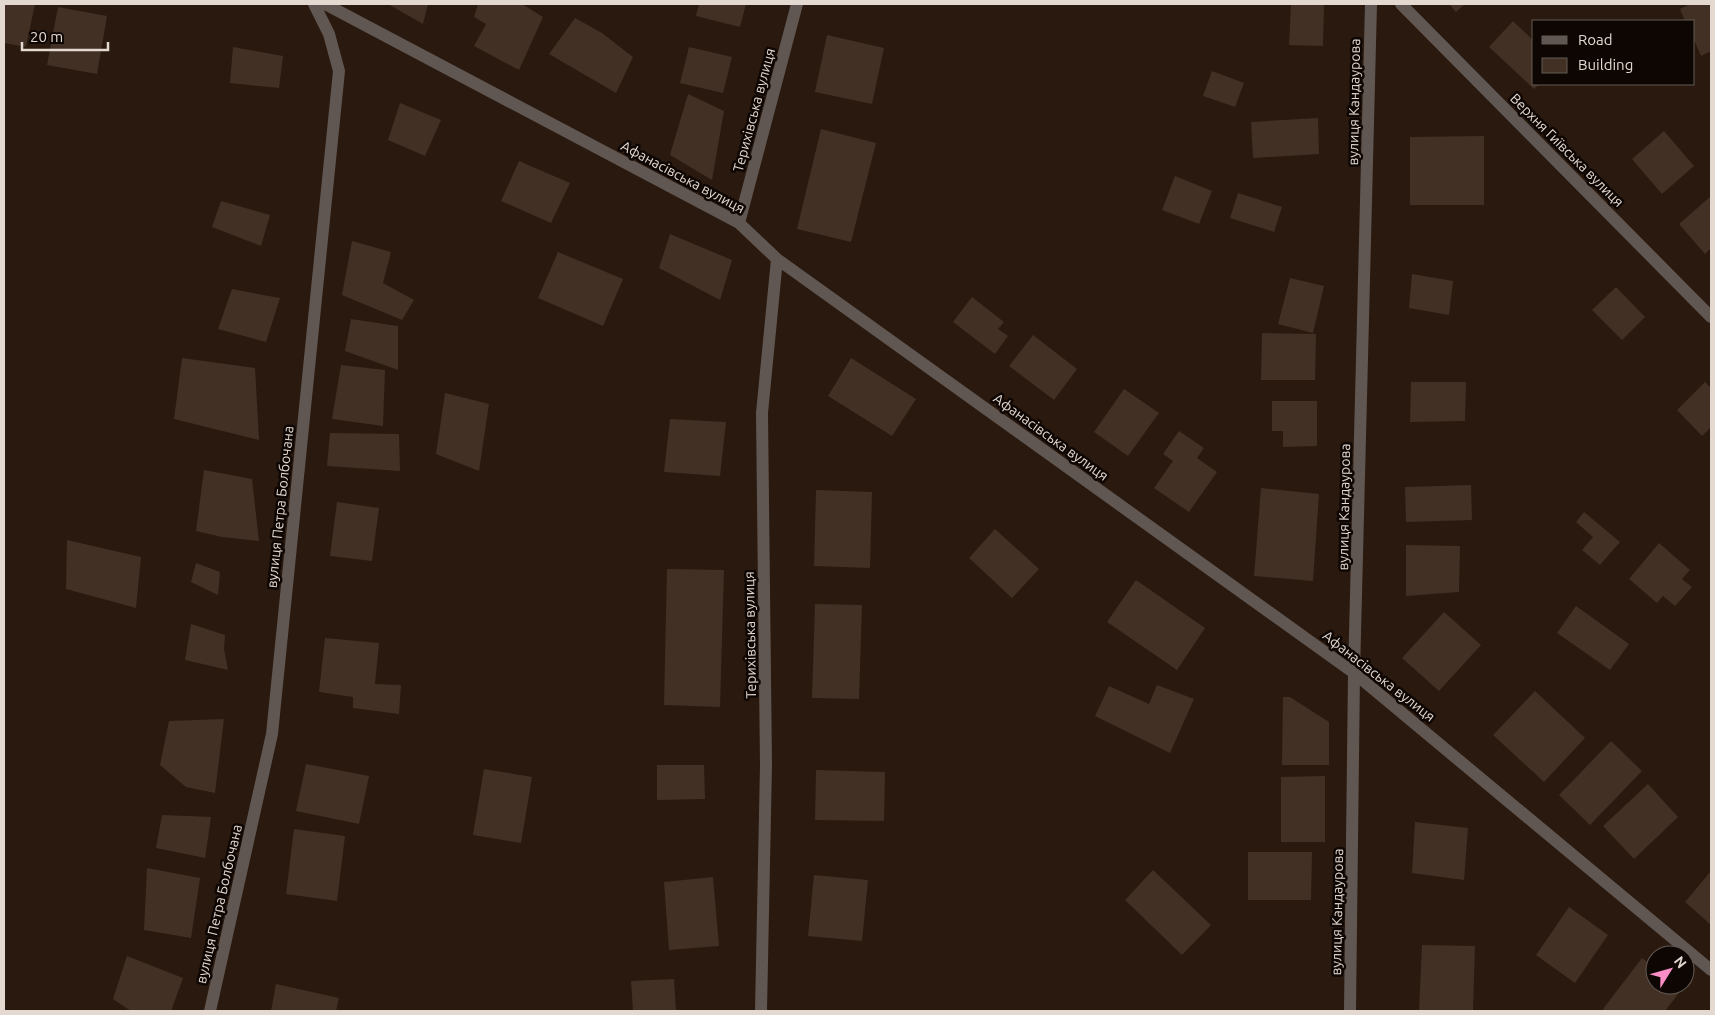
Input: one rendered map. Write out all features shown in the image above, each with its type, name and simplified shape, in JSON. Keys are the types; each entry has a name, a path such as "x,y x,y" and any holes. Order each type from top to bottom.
{"street":[{"name":"вулиця Петра Болбочана","path":"210,1011 272,734 339,71 329,34 314,4"},
{"name":"Афанасівська вулиця","path":"325,4 739,223 777,259 1354,673 1711,970"},
{"name":"Терихівська вулиця","path":"739,223 797,4"},
{"name":"вулиця Кандаурова","path":"1350,1011 1354,673 1371,4"},
{"name":"Верхня Гиївська вулиця","path":"1401,4 1711,317"},
{"name":"Терихівська вулиця","path":"761,1011 766,764 762,413 777,259"}],"building":[{"path":"4,4 35,4 26,47 4,43"},
{"path":"388,4 428,4 423,24"},
{"path":"478,4 522,4 543,17 519,70 474,46 486,24 474,17"},
{"path":"699,4 746,4 740,27 696,16"},
{"path":"1291,4 1324,4 1323,46 1289,45"},
{"path":"1449,4 1465,4 1456,12"},
{"path":"1690,4 1711,4 1711,51 1701,56 1695,42 1695,20 1685,20 1680,9"},
{"path":"58,7 107,16 97,74 47,65"},
{"path":"575,18 602,33 633,57 616,93 549,54"},
{"path":"1513,21 1532,39 1532,85 1538,85 1534,89 1489,47"},
{"path":"827,35 884,48 872,104 815,92"},
{"path":"233,47 283,56 279,88 230,83"},
{"path":"689,47 732,57 723,93 680,83"},
{"path":"1212,71 1244,83 1235,107 1203,96"},
{"path":"688,94 724,111 712,180 670,155"},
{"path":"400,103 441,120 425,156 388,140"},
{"path":"1318,118 1319,154 1253,158 1251,122"},
{"path":"821,129 876,143 851,242 797,229"},
{"path":"1664,131 1694,166 1662,194 1632,159"},
{"path":"1484,136 1484,205 1410,205 1410,137"},
{"path":"519,161 570,183 551,223 501,201"},
{"path":"1175,176 1212,191 1199,224 1162,210"},
{"path":"1238,193 1282,207 1274,232 1230,218"},
{"path":"1711,196 1711,248 1705,254 1679,224"},
{"path":"221,201 270,215 261,246 212,227"},
{"path":"670,234 732,260 720,300 659,268"},
{"path":"352,241 391,252 383,283 414,300 402,320 342,295"},
{"path":"558,252 623,279 603,326 538,298"},
{"path":"1412,274 1453,281 1449,315 1409,308"},
{"path":"1290,278 1324,286 1313,333 1278,324"},
{"path":"1616,287 1645,317 1622,340 1592,310"},
{"path":"232,289 280,298 266,342 218,329"},
{"path":"972,297 1004,322 998,329 1008,336 995,354 953,322"},
{"path":"351,319 398,326 398,370 345,351"},
{"path":"1262,333 1316,334 1315,380 1261,380"},
{"path":"1033,335 1077,369 1054,400 1009,366"},
{"path":"182,358 255,368 259,440 174,419"},
{"path":"851,358 916,399 892,436 828,396"},
{"path":"341,365 385,370 383,426 332,419"},
{"path":"1411,382 1466,382 1465,421 1410,422"},
{"path":"1705,382 1711,388 1711,427 1702,436 1677,410"},
{"path":"1124,389 1159,413 1128,456 1094,432"},
{"path":"445,393 489,404 479,471 436,454"},
{"path":"1272,401 1317,401 1317,446 1283,447 1283,431 1272,431"},
{"path":"670,419 726,422 720,476 664,472"},
{"path":"1179,431 1204,448 1197,458 1217,472 1189,512 1154,488 1173,461 1163,454"},
{"path":"330,433 399,434 400,471 327,466"},
{"path":"204,470 252,479 259,541 222,537 196,531"},
{"path":"1471,485 1472,520 1406,522 1405,487"},
{"path":"1261,488 1319,494 1313,581 1254,576"},
{"path":"816,490 872,492 870,568 814,566"},
{"path":"337,502 379,508 372,561 330,556"},
{"path":"1584,512 1620,542 1600,565 1582,550 1593,537 1576,522"},
{"path":"995,529 1039,569 1012,598 969,558"},
{"path":"67,540 141,557 136,608 66,589"},
{"path":"1659,543 1690,570 1682,579 1692,587 1675,606 1663,596 1657,603 1629,579"},
{"path":"1406,545 1460,546 1459,592 1406,596"},
{"path":"196,563 220,572 218,595 191,582"},
{"path":"667,569 724,570 720,707 664,705"},
{"path":"1136,580 1205,628 1177,670 1107,622"},
{"path":"815,604 862,605 859,699 812,698"},
{"path":"1576,606 1629,644 1610,670 1557,633"},
{"path":"1444,612 1481,645 1439,691 1402,658"},
{"path":"191,624 225,635 224,649 228,670 185,660"},
{"path":"325,638 379,643 375,684 401,685 399,714 353,708 353,697 319,692"},
{"path":"1157,685 1194,699 1170,753 1095,716 1109,686 1149,704"},
{"path":"1535,691 1585,738 1544,782 1493,735"},
{"path":"1283,697 1290,697 1329,722 1329,765 1282,765"},
{"path":"224,719 215,793 186,787 160,765 169,721"},
{"path":"1611,741 1642,771 1590,825 1559,795"},
{"path":"306,764 369,776 359,824 296,811"},
{"path":"657,765 704,765 705,799 657,800"},
{"path":"484,769 532,777 521,843 473,835"},
{"path":"816,770 885,772 884,821 815,820"},
{"path":"1325,776 1325,842 1281,842 1281,777"},
{"path":"1648,784 1678,817 1634,859 1603,826"},
{"path":"162,815 211,817 205,858 156,848"},
{"path":"1415,822 1468,828 1464,880 1412,873"},
{"path":"294,829 345,836 337,901 286,894"},
{"path":"1248,852 1312,852 1311,900 1248,900"},
{"path":"147,868 200,878 191,938 144,930"},
{"path":"1153,870 1211,925 1182,955 1125,900"},
{"path":"1711,871 1711,925 1685,902"},
{"path":"814,875 868,880 862,941 808,936"},
{"path":"713,877 719,946 669,950 664,882"},
{"path":"1569,907 1608,935 1575,983 1536,955"},
{"path":"1422,945 1475,946 1473,1011 1419,1011"},
{"path":"127,956 183,978 171,1011 131,1011 113,999"},
{"path":"1642,958 1645,960 1645,995 1677,995 1665,1011 1606,1011 1603,1009"},
{"path":"674,979 676,1011 633,1011 631,981"},
{"path":"276,984 339,998 336,1011 271,1011"}]}
